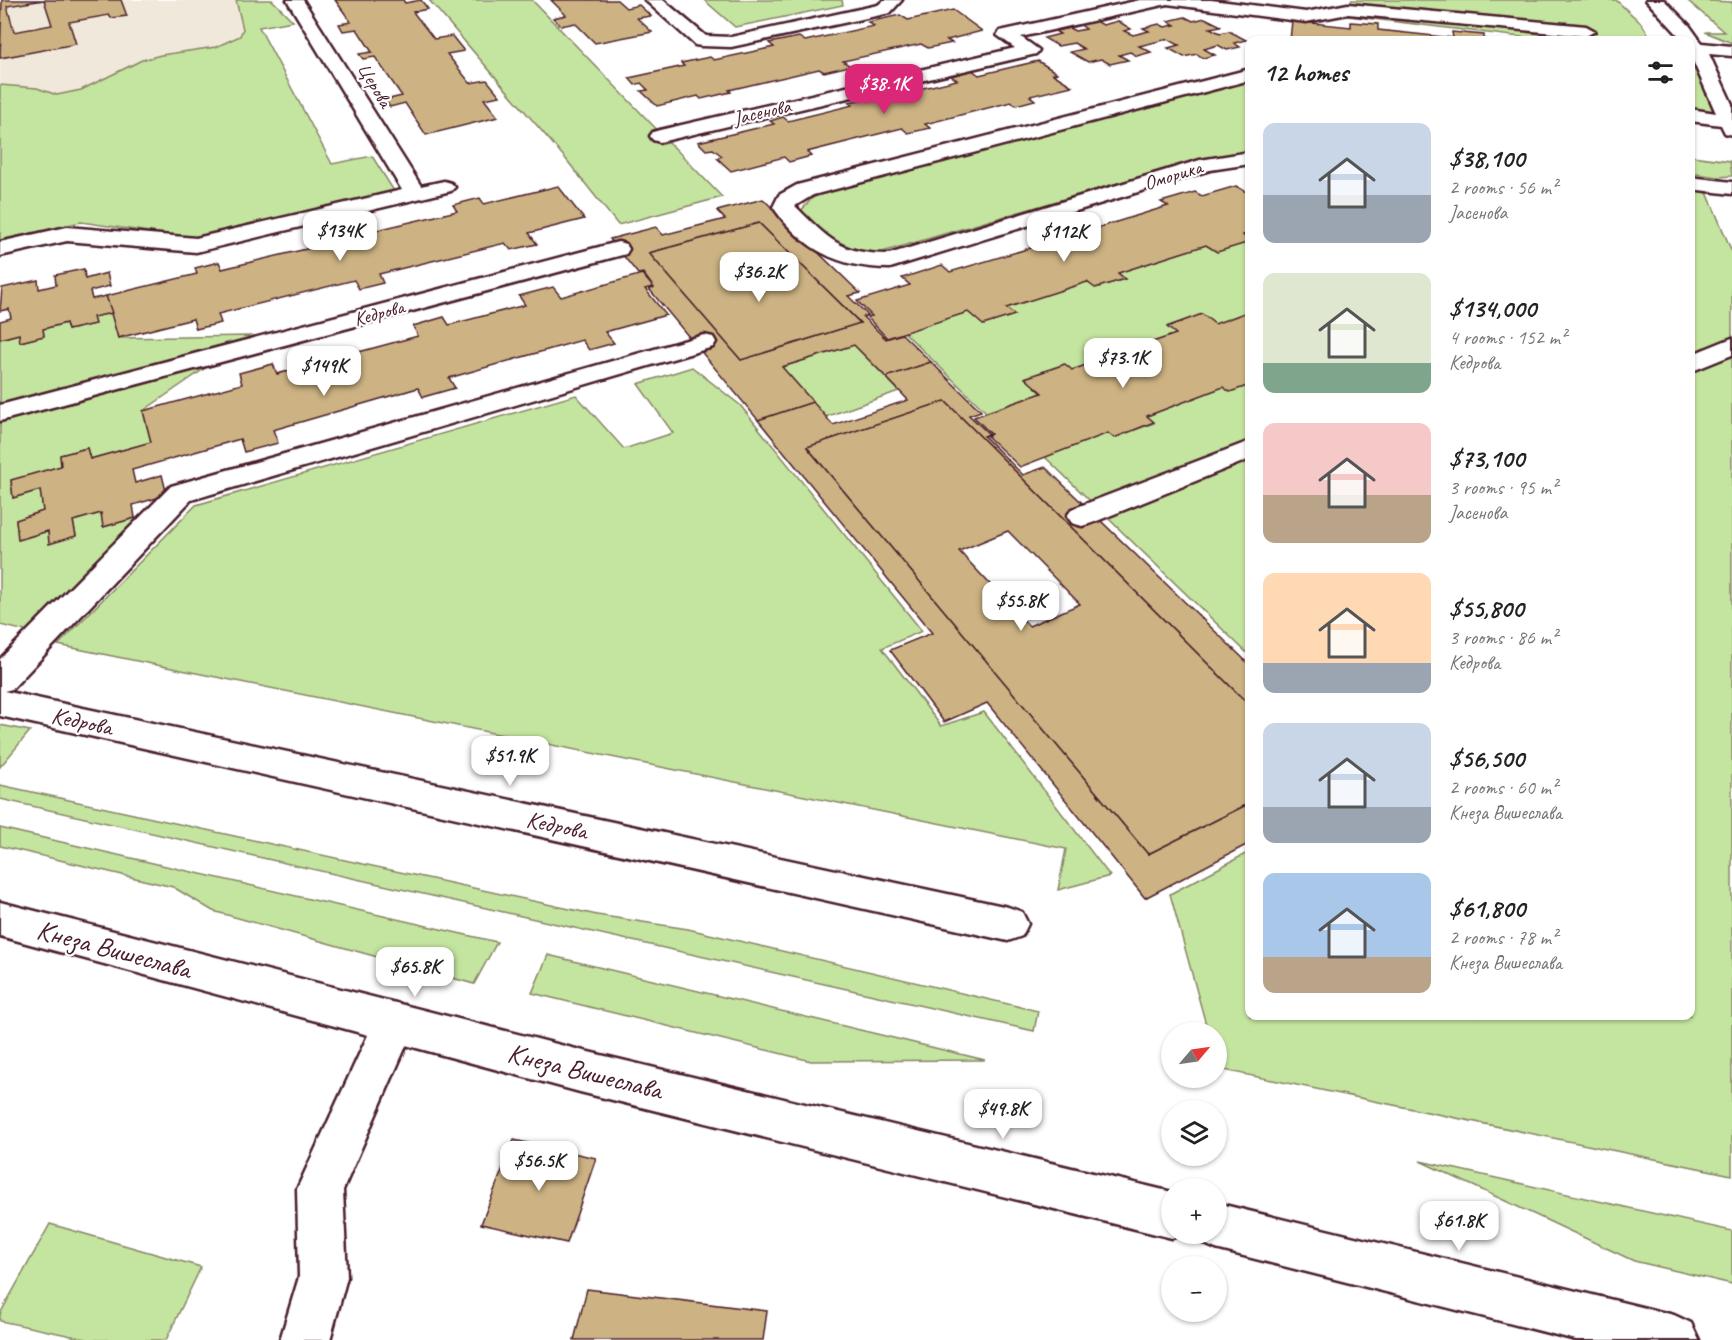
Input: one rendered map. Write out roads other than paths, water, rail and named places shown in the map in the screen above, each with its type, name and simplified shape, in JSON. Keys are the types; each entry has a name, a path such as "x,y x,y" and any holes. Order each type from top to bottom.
{"street":[{"name":"Церова","path":"295,0 415,194"},
{"path":"653,0 701,41 731,42 874,12 885,9 894,0"},
{"name":"Јасенова","path":"660,136 1030,50 1006,35 1163,0"},
{"path":"1171,0 1306,17 1348,9 1582,36"},
{"path":"1654,0 1680,25 1687,36"},
{"path":"1730,124 1695,48 1732,51"},
{"name":"Оморика","path":"1245,75 815,187 795,193 787,200 784,207 832,252 856,261 891,261 1208,164 1245,159"},
{"path":"1695,116 1730,124"},
{"path":"1695,184 1732,188"},
{"path":"0,249 67,234 196,245 444,187"},
{"name":"Кедрова","path":"0,413 618,249"},
{"path":"0,680 181,493 704,342"},
{"path":"1695,362 1732,346"},
{"path":"1082,516 1245,451"},
{"name":"Кедрова","path":"0,703 1008,924"},
{"name":"Кнеза Вишеслава","path":"0,919 395,1023 1161,1212"},
{"path":"305,1340 323,1277 320,1189 395,1023"},
{"path":"1227,1229 1674,1340"}]}
